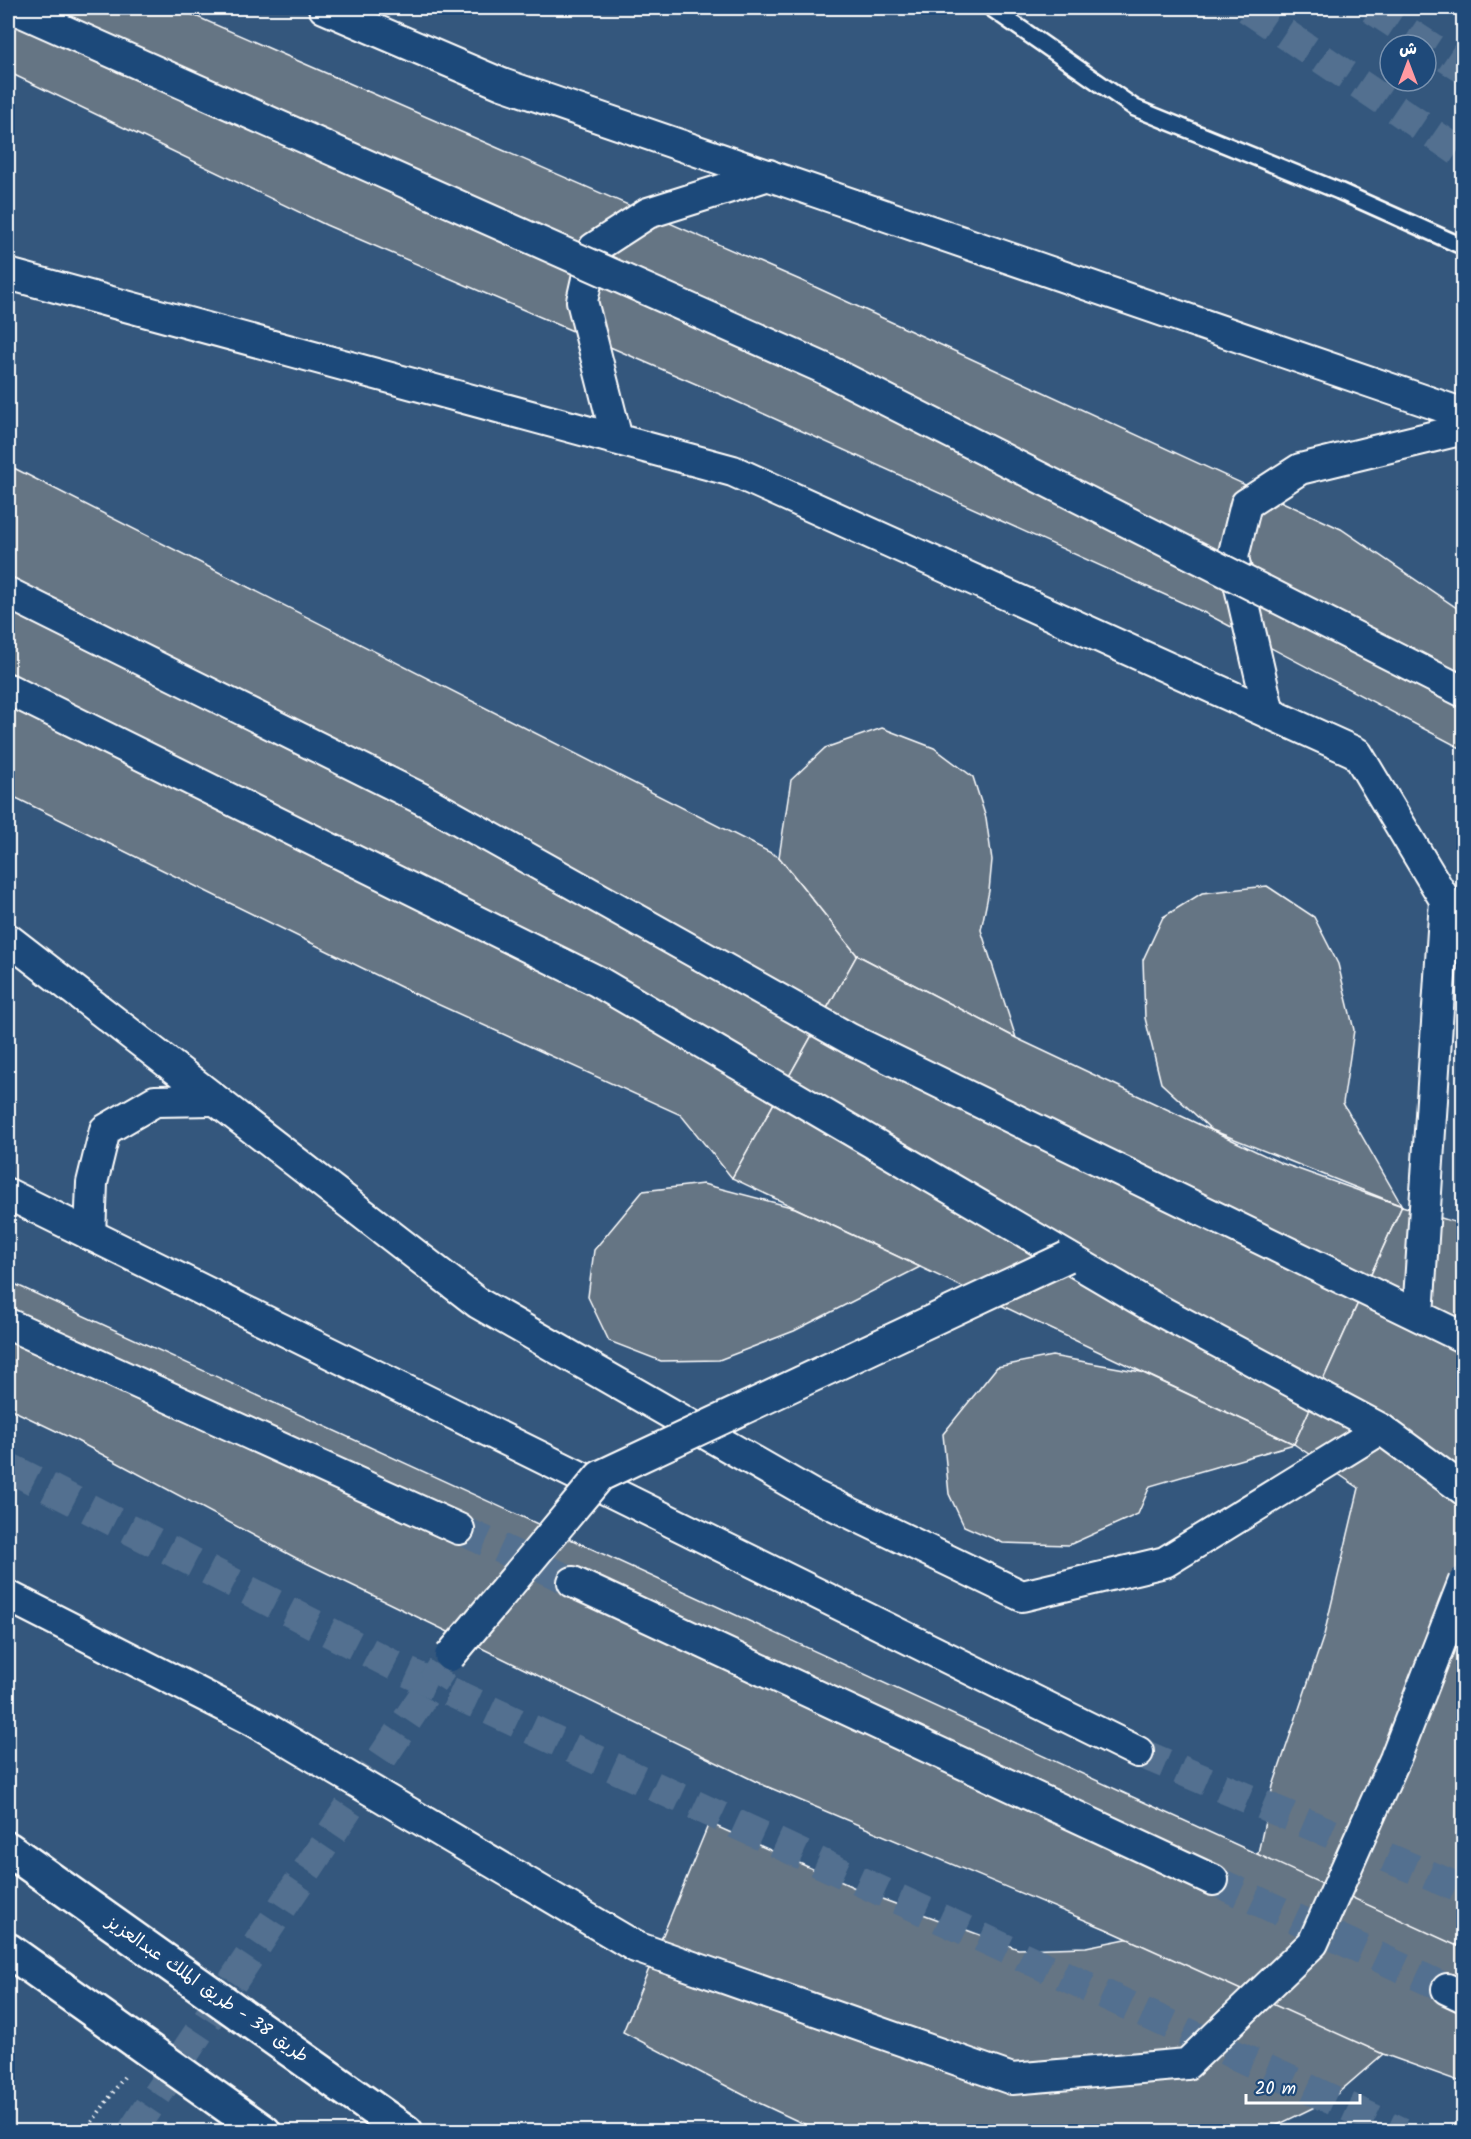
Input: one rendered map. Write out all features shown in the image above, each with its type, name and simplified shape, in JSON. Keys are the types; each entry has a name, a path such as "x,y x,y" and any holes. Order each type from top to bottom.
{"main road":[{"name":"طريق 38 - طريق الملك عبدالعزيز","path":"8,1850 406,2132"},
{"path":"8,1950 264,2132"}],"street":[{"path":"13,8 821,367 1464,692"},
{"path":"324,8 502,84 1464,414"},
{"path":"617,439 582,301 594,248 648,213 769,176"},
{"path":"8,274 734,471 1357,753 1445,900 1418,1316"},
{"path":"1269,713 1233,557 1246,504 1300,470 1464,429"},
{"path":"8,593 422,799 850,1039 1464,1338"},
{"path":"8,689 597,981 1151,1306 1381,1429 1464,1490"},
{"path":"8,939 478,1304 811,1494 1022,1596 1165,1562 1381,1429"},
{"path":"90,1235 92,1183 105,1130 155,1101 215,1100"},
{"path":"8,1194 1138,1752"},
{"path":"450,1656 600,1476 1067,1257"},
{"path":"8,1324 459,1529"},
{"path":"8,1596 254,1721 636,1947 1012,2079 1187,2064 1313,1943 1395,1759 1464,1581"},
{"path":"573,1582 1213,1880"}],"lane":[{"path":"991,8 1135,108 1339,191 1464,247"}],"path":[{"path":"85,2132 145,2048"}],"building":[{"path":"8,8 177,8 800,280 1341,529 1464,613 1464,750 1203,612 731,399 326,225 8,72"},
{"path":"8,465 779,857 857,955 732,1178 681,1115 413,993 8,794"},
{"path":"882,728 934,748 973,777 986,818 992,860 989,891 981,930 1016,1038 857,955 779,857 791,780 825,748"},
{"path":"1267,886 1314,917 1338,964 1354,1030 1343,1103 1402,1206 1212,1130 1161,1083 1145,1018 1143,960 1163,917 1202,893"},
{"path":"857,955 1016,1038 1281,1163 1402,1206 1294,1444 732,1178"},
{"path":"703,1184 795,1208 920,1267 794,1331 719,1360 661,1361 609,1341 588,1297 594,1250 643,1191"},
{"path":"1402,1206 1464,1225 1464,1936 1443,1975 1383,2054 1331,2099 1263,2132 821,2132 757,2102 623,2032 709,1823 871,1895 1018,1949 1086,1947 1136,1937 1204,1906 1256,1862 1273,1786 1324,1635 1359,1488 1294,1444"},
{"path":"8,1281 1464,1949 1464,2083 1383,2054 1106,1929 761,1784 296,1558 77,1441 8,1408"},
{"path":"1052,1356 1141,1372 1294,1444 1150,1486 1138,1514 1069,1545 1003,1543 964,1526 949,1494 943,1434 997,1367"}],"tunnel":[{"path":"1247,8 1464,155"},
{"path":"1371,8 1464,69"},
{"path":"8,1467 403,1670 1402,2132"},
{"path":"459,1529 573,1582"},
{"path":"132,2132 442,1668"},
{"path":"1138,1752 1464,1890"},
{"path":"1213,1880 1447,1989"}]}
